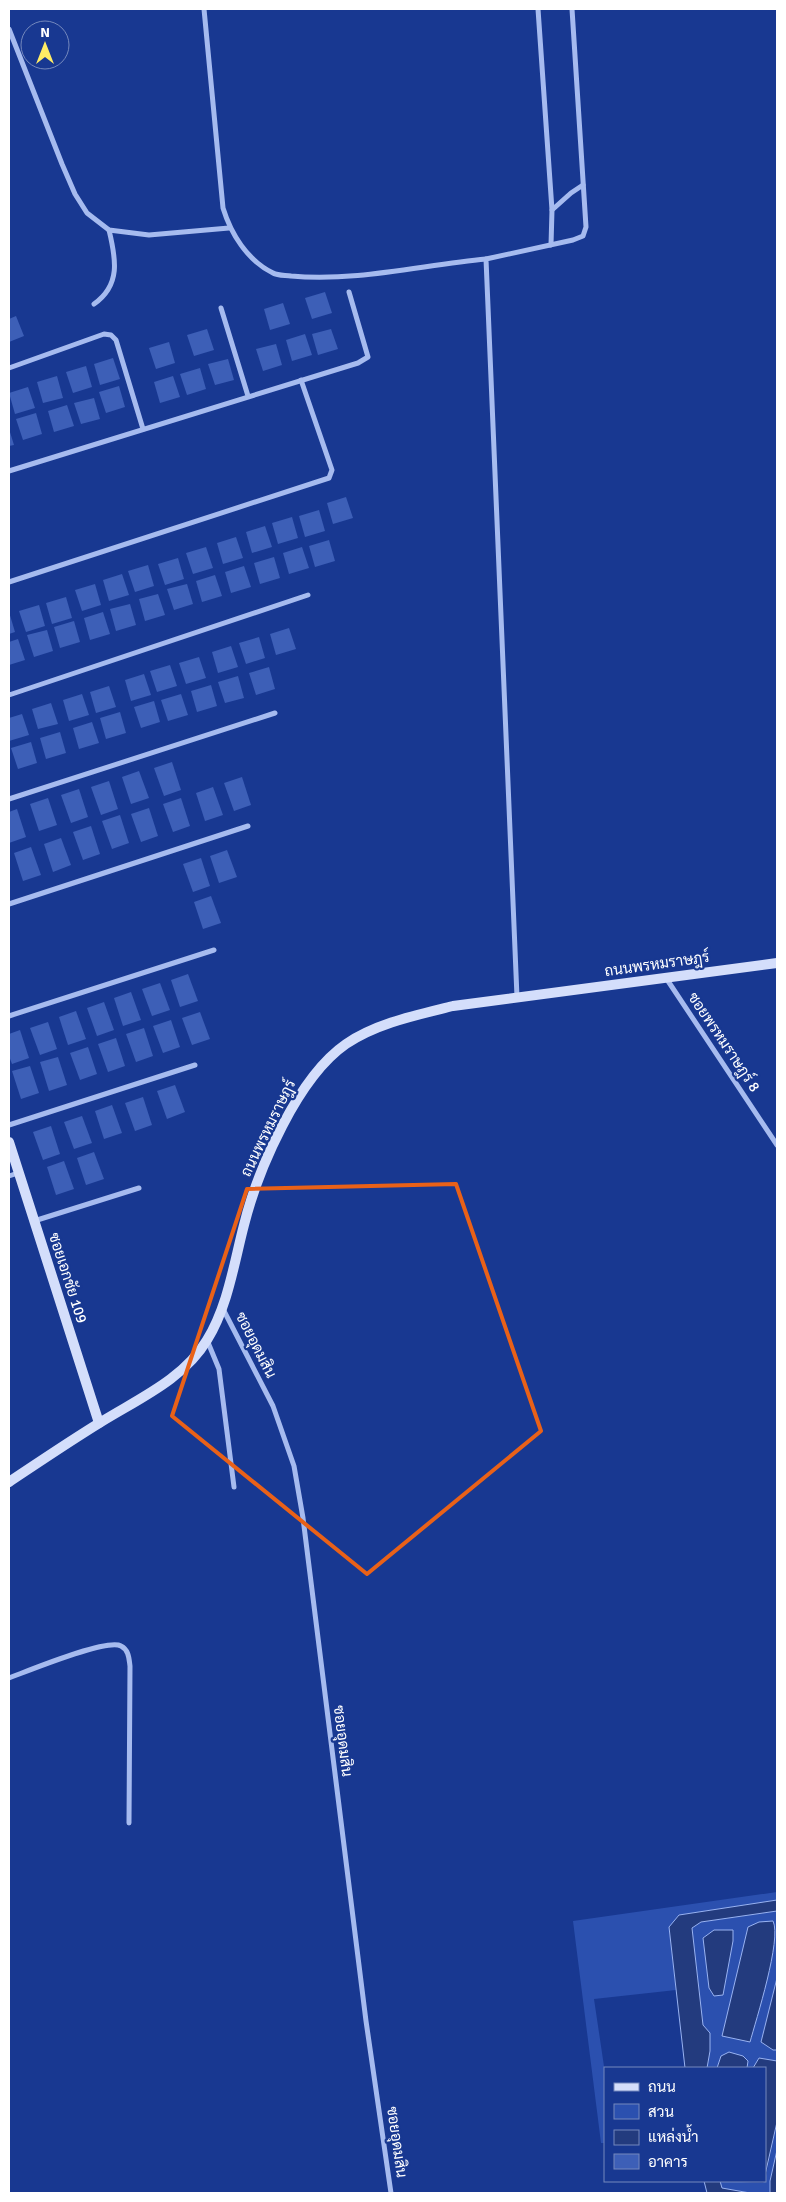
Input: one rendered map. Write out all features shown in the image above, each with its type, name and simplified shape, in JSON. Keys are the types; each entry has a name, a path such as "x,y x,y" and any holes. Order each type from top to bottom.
{"street":[{"path":"204,9 223,208 229,228 244,250 274,274 308,278 337,277 486,259 583,236 586,228 572,9"},
{"path":"538,9 552,210 551,245"},
{"path":"9,29 76,194 87,213 108,230 149,235 229,228"},
{"path":"552,210 583,185"},
{"path":"94,304 105,296 112,285 114,254 108,230"},
{"path":"486,259 517,997"},
{"path":"9,471 248,396 358,364 368,357 349,292"},
{"path":"221,308 248,396"},
{"path":"9,368 104,334 112,335 116,340 143,429"},
{"path":"9,582 329,478 332,470 301,380"},
{"path":"9,695 308,595"},
{"path":"9,799 275,713"},
{"path":"9,904 248,826"},
{"path":"9,1016 214,950"},
{"name":"ถนนพรหมราษฎร์","path":"9,1482 99,1423 176,1376 207,1340 222,1306 248,1208 266,1162 305,1085 324,1061 347,1043 373,1030 412,1016 453,1006 777,963"},
{"name":"ซอยพรหมราษฎร์ 8","path":"666,978 777,1145"},
{"path":"9,1125 195,1065"},
{"name":"ซอยเอกชัย 109","path":"9,1142 14,1175 34,1222 99,1423"},
{"path":"34,1222 139,1188"},
{"name":"ซอยอุดมสิน","path":"222,1306 273,1406 294,1466 366,2021 391,2193"},
{"path":"207,1340 220,1369 234,1487"},
{"path":"9,1678 86,1650 111,1644 120,1644 125,1648 130,1666 129,1823"}],"highlighted area":[{"path":"456,1184 541,1431 367,1574 172,1416 247,1189"}],"green space":[{"path":"777,1892 777,1900 679,1915 669,1928 676,1990 594,1999 604,2067 604,2143 601,2143 573,1921"},
{"path":"777,1911 777,1978 761,2042 772,2050 777,2050 777,2061 759,2058 754,2067 747,2067 748,2061 721,2056 717,2067 707,2067 710,2051 703,2025 692,1928 701,1922"},
{"path":"777,2122 777,2150 770,2181 770,2193 750,2193 722,2188 720,2182 763,2183 766,2182"}],"water":[{"path":"777,1900 777,1911 701,1922 692,1928 703,2025 710,2033 707,2067 685,2067 669,1927 679,1915"},
{"path":"773,1921 775,1930 771,1961 750,2042 722,2036 748,1927 759,1922"},
{"path":"714,1930 733,1930 733,1941 723,1995 714,1996 709,1988 703,1938"},
{"path":"777,1978 777,2050 773,2050 761,2042"},
{"path":"729,2052 743,2056 748,2061 747,2067 717,2067 721,2056"},
{"path":"759,2058 777,2061 777,2122 766,2171 766,2067 754,2067"},
{"path":"777,2150 777,2193 770,2193 770,2181"},
{"path":"704,2182 720,2182 722,2188 750,2193 707,2193"}],"building":[{"path":"325,292 332,313 312,319 305,298"},
{"path":"283,303 290,324 270,330 264,309"},
{"path":"16,316 24,336 9,342 9,319"},
{"path":"207,329 214,350 194,356 187,335"},
{"path":"331,329 338,349 318,355 312,334"},
{"path":"305,334 312,355 292,361 286,340"},
{"path":"169,342 175,363 156,369 149,348"},
{"path":"276,344 282,365 263,371 256,349"},
{"path":"113,358 120,379 100,385 94,364"},
{"path":"228,359 234,380 215,385 208,364"},
{"path":"86,366 92,387 73,393 66,372"},
{"path":"200,368 206,389 187,395 180,374"},
{"path":"57,376 63,398 43,403 37,382"},
{"path":"173,376 180,397 160,403 154,382"},
{"path":"119,386 125,407 106,413 99,392"},
{"path":"28,387 35,408 15,414 9,393"},
{"path":"94,398 100,419 81,424 74,403"},
{"path":"67,405 74,426 54,432 48,411"},
{"path":"36,413 42,434 23,440 16,419"},
{"path":"9,429 14,445 9,446"},
{"path":"346,497 353,518 333,524 327,503"},
{"path":"319,510 325,531 305,537 299,516"},
{"path":"292,517 298,538 278,544 272,523"},
{"path":"265,526 272,547 252,553 246,532"},
{"path":"236,537 243,558 223,564 217,543"},
{"path":"329,540 335,561 315,567 309,546"},
{"path":"206,547 213,568 193,574 186,553"},
{"path":"302,547 309,568 289,574 283,553"},
{"path":"274,557 280,578 260,584 254,563"},
{"path":"178,558 184,579 165,585 158,564"},
{"path":"148,565 154,586 135,592 128,571"},
{"path":"244,566 251,587 231,593 225,572"},
{"path":"122,574 129,595 109,601 103,580"},
{"path":"215,575 222,596 202,602 196,581"},
{"path":"95,584 101,605 82,611 75,590"},
{"path":"187,584 193,604 174,610 167,589"},
{"path":"158,594 165,615 145,621 139,599"},
{"path":"66,597 72,618 52,624 46,603"},
{"path":"130,604 136,625 116,631 110,609"},
{"path":"39,605 45,626 26,632 19,611"},
{"path":"9,612 15,632 9,634"},
{"path":"103,612 110,634 90,640 84,618"},
{"path":"74,621 80,642 60,648 54,627"},
{"path":"289,628 296,649 276,655 270,634"},
{"path":"47,630 53,651 34,657 27,635"},
{"path":"259,637 265,658 246,664 239,643"},
{"path":"18,639 25,660 9,665 9,642"},
{"path":"231,646 238,667 218,673 212,652"},
{"path":"199,657 206,678 186,684 179,663"},
{"path":"170,665 177,686 157,692 150,671"},
{"path":"269,667 275,689 256,695 249,673"},
{"path":"144,674 151,695 131,701 125,680"},
{"path":"238,676 244,698 225,703 218,682"},
{"path":"211,685 217,706 197,712 191,691"},
{"path":"109,686 116,707 96,713 90,692"},
{"path":"82,694 89,715 69,721 63,700"},
{"path":"181,694 188,715 168,721 161,700"},
{"path":"154,701 160,722 141,728 134,707"},
{"path":"51,703 58,724 38,729 32,709"},
{"path":"120,712 126,733 106,739 100,718"},
{"path":"22,714 29,735 9,741 9,718"},
{"path":"92,722 99,743 79,749 73,728"},
{"path":"60,732 66,753 46,759 40,738"},
{"path":"31,742 37,763 18,769 11,748"},
{"path":"172,762 181,790 164,796 154,768"},
{"path":"139,771 149,798 131,804 122,777"},
{"path":"242,777 251,805 234,811 224,783"},
{"path":"109,781 118,809 101,815 91,787"},
{"path":"213,787 223,815 205,821 196,793"},
{"path":"79,789 88,817 71,823 61,795"},
{"path":"48,798 57,825 39,831 30,804"},
{"path":"181,798 190,826 173,832 163,804"},
{"path":"149,808 158,836 141,842 131,814"},
{"path":"17,809 26,837 9,843 9,812"},
{"path":"120,815 129,843 112,849 102,821"},
{"path":"91,826 100,854 83,860 73,832"},
{"path":"61,838 71,865 53,872 44,844"},
{"path":"31,847 41,875 23,881 14,853"},
{"path":"227,850 237,877 219,883 210,856"},
{"path":"201,858 210,886 193,892 183,864"},
{"path":"211,896 221,923 203,929 194,902"},
{"path":"188,974 198,1001 180,1007 171,980"},
{"path":"160,983 170,1010 152,1016 142,989"},
{"path":"131,992 141,1020 123,1026 114,998"},
{"path":"104,1002 114,1030 97,1036 87,1008"},
{"path":"76,1011 86,1039 68,1045 59,1017"},
{"path":"200,1012 210,1039 192,1045 182,1018"},
{"path":"171,1020 180,1047 163,1053 153,1026"},
{"path":"48,1022 57,1049 40,1055 30,1028"},
{"path":"144,1028 153,1056 136,1062 126,1034"},
{"path":"20,1030 29,1058 12,1064 9,1056 9,1034"},
{"path":"116,1038 125,1066 108,1072 98,1044"},
{"path":"88,1047 97,1074 80,1080 70,1053"},
{"path":"58,1057 67,1085 49,1091 40,1062"},
{"path":"30,1066 39,1093 21,1099 12,1071"},
{"path":"175,1085 185,1112 167,1119 157,1091"},
{"path":"143,1097 152,1125 135,1131 125,1103"},
{"path":"112,1105 122,1133 104,1139 95,1111"},
{"path":"82,1116 92,1143 74,1149 64,1122"},
{"path":"51,1126 60,1154 43,1160 33,1132"},
{"path":"94,1152 104,1179 86,1185 77,1158"},
{"path":"64,1161 74,1189 56,1195 47,1167"}]}
